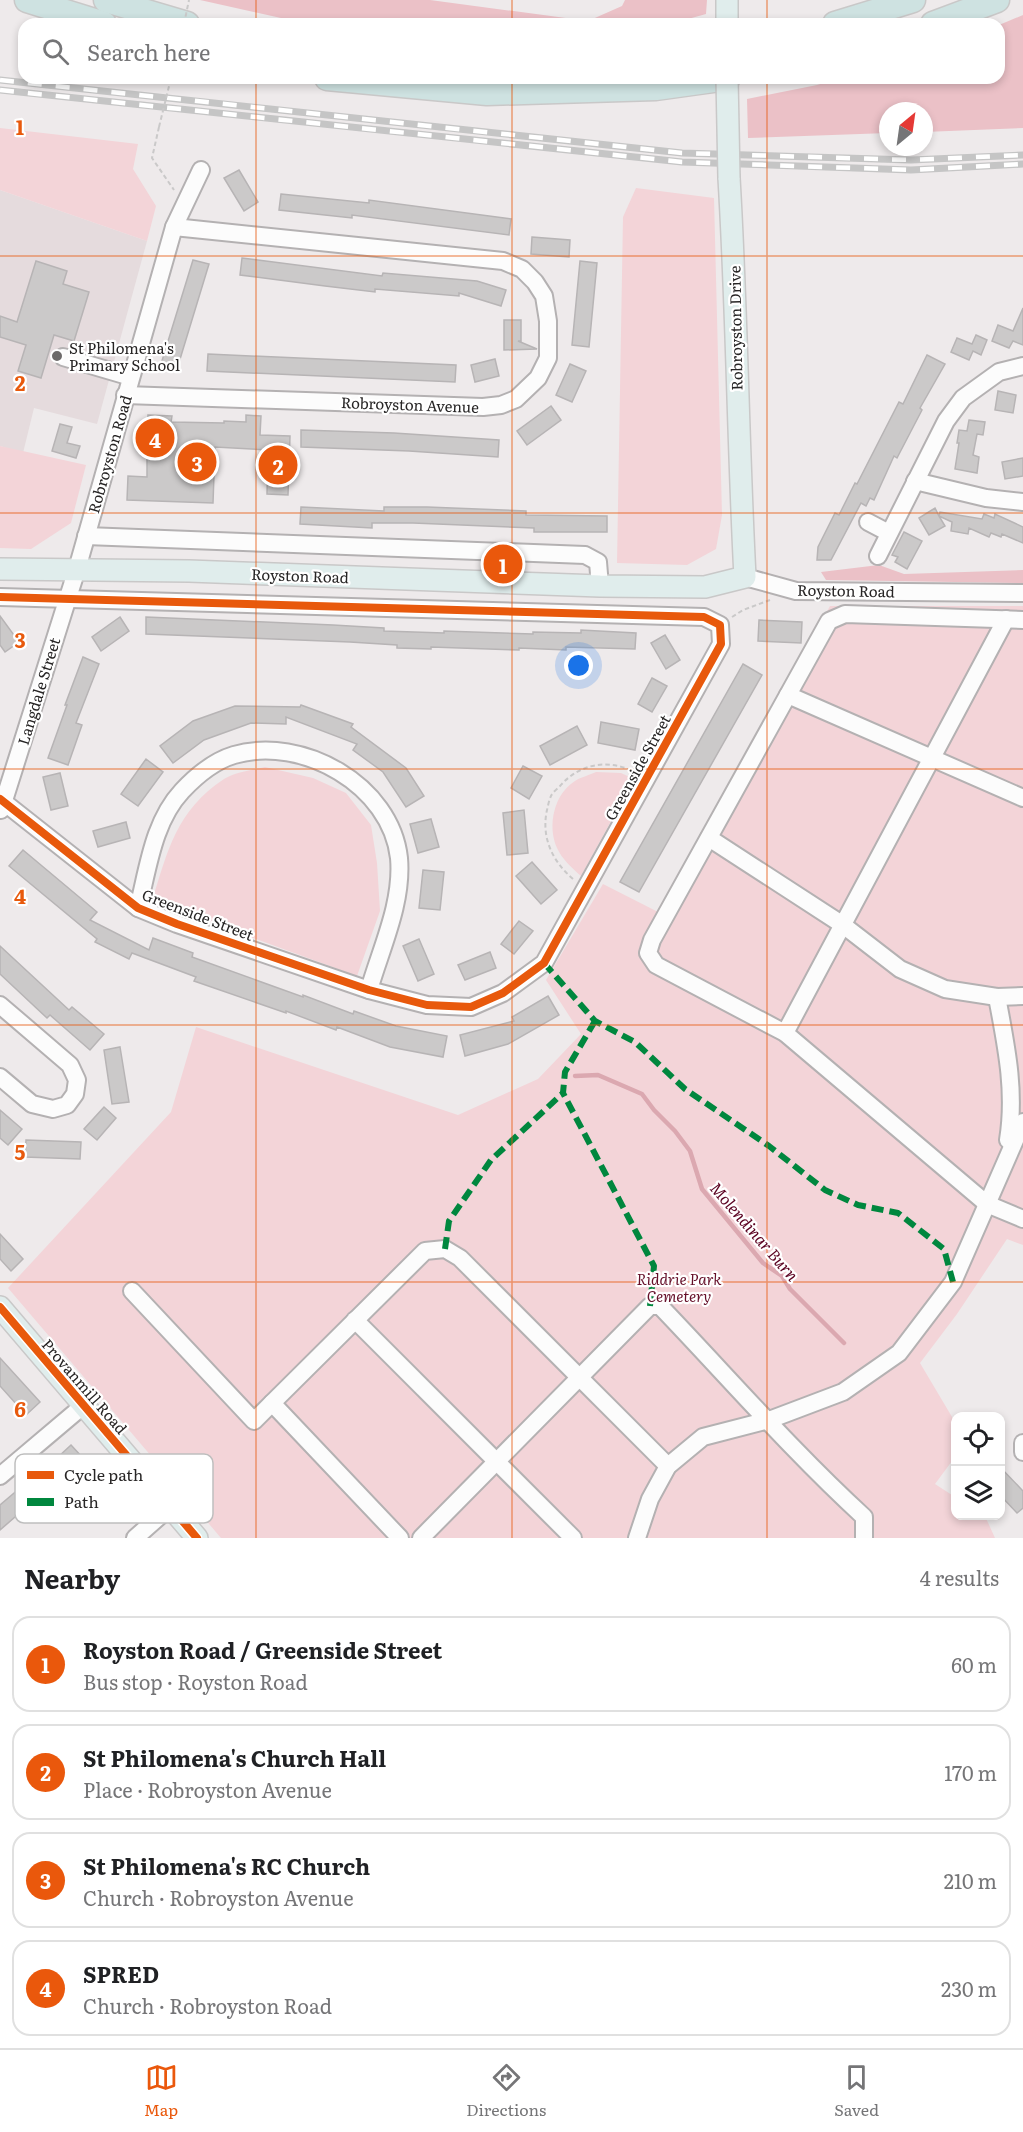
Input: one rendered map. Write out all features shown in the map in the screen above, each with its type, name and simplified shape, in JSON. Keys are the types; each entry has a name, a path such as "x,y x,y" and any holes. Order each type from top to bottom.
{"highway":[{"path":"27,0 85,18"},
{"path":"106,0 165,18"},
{"path":"854,18 913,0"},
{"path":"949,18 997,0"},
{"path":"391,84 487,93 656,88 685,84"}],"main road":[{"path":"727,1 727,18"},
{"name":"Robroyston Drive","path":"728,84 729,178 744,577"},
{"name":"Royston Road","path":"0,569 189,571 705,587 744,577"},
{"name":"Provanmill Road","path":"0,1307 125,1454"},
{"name":"Provanmill Road","path":"183,1523 196,1538"}],"street":[{"name":"Robroyston Road","path":"77,569 174,227 201,170"},
{"name":"Robroyston Avenue","path":"125,395 492,406 516,399 526,392 538,378 548,358 548,321 544,296 522,269 503,261 174,227"},
{"path":"63,357 131,376"},
{"path":"878,556 946,421 963,398 999,372 1023,366"},
{"path":"915,481 986,498 1023,502"},
{"path":"868,522 889,533"},
{"name":"Royston Road","path":"86,536 585,555 598,562 600,585"},
{"name":"Langdale Street","path":"1,805 77,569"},
{"name":"Royston Road","path":"744,577 796,591 1023,593"},
{"path":"0,597 704,617 720,625"},
{"path":"785,1033 932,759 1015,620 845,614 829,621 652,940 648,953 656,965 785,1033 987,1204 1023,1219"},
{"name":"Greenside Street","path":"1,805 138,908 177,924 369,990 427,1005 471,1007 502,993 544,963 721,644 720,625"},
{"path":"788,695 1023,798"},
{"path":"138,908 157,834 181,791 210,766 234,755 259,751 283,752 309,758 335,769 367,793 384,816 396,842 399,860 399,888 369,990"},
{"path":"709,838 843,925 900,969 945,988 997,997 1023,996"},
{"path":"997,997 1011,1068 1012,1119 1004,1165"},
{"path":"0,1005 70,1065 77,1080 75,1094 67,1105 53,1109 32,1104 0,1077"},
{"path":"637,1538 650,1499 668,1466 703,1437 769,1420 843,1392 899,1353 953,1282 1023,1122"},
{"path":"132,1292 254,1421 425,1251 445,1248 460,1258 668,1466"},
{"path":"421,1538 650,1306 660,1306 769,1420 816,1473 864,1517 864,1538"},
{"path":"355,1320 573,1538"},
{"path":"272,1403 400,1538"},
{"path":"26,1454 84,1405"},
{"path":"1023,1443 1023,1452"},
{"path":"0,1476 15,1463"},
{"path":"135,1538 152,1523"}],"path":[{"path":"186,18 189,0"},
{"path":"170,84 152,158 172,188 187,198"},
{"path":"720,625 743,610 796,591"},
{"path":"584,888 564,871 549,850 544,824 550,796 569,775 595,764 623,765 647,778"}],"shaded area":[{"path":"200,0 430,0 565,18 281,18"},
{"path":"625,0 707,0 706,14 692,18 595,18 622,6"},
{"path":"1023,15 1023,128 933,132 933,102 879,102 879,133 748,138 747,99 820,84 1005,84 1005,22"},
{"name":"St Philomena's Primary School","path":"0,190 147,241 97,424 34,408 23,453 0,446"},
{"path":"879,565 904,574 1023,570 1023,583 826,580 821,572"}],"green space":[{"path":"0,128 138,144 133,169 156,206 147,241 0,190"},
{"path":"636,188 714,198 722,515 716,549 687,565 617,563 623,217"},
{"path":"0,446 86,465 71,523 31,549 0,548"},
{"name":"Riddrie Park Cemetery","path":"830,606 1023,606 1023,1245 1007,1239 957,1314 920,1363 951,1415 951,1462 935,1484 951,1494 951,1520 987,1520 995,1538 221,1538 208,1523 213,1523 213,1454 149,1454 8,1288 171,1112 196,1027 458,1115 538,1079 581,1034 546,980 603,884 662,914"},
{"path":"265,767 313,778 346,793 371,825 377,863 380,911 357,976 152,901 169,848 184,818 195,804 224,779"},
{"path":"596,772 621,773 634,779 581,876 564,860 557,848 553,830 554,811 557,802 568,787 577,780"}],"building":[{"path":"239,170 258,202 244,211 224,178"},
{"path":"281,194 369,203 369,200 511,219 509,235 352,215 352,218 279,210"},
{"path":"532,237 570,240 569,257 531,254"},
{"path":"242,258 382,276 383,273 477,281 506,290 501,306 459,293 459,296 375,289 375,292 325,286 240,275"},
{"path":"193,260 209,264 177,369 161,364"},
{"path":"36,261 67,271 63,284 89,292 74,341 54,335 41,378 18,371 26,345 0,337 0,316 17,322"},
{"path":"580,261 597,263 589,347 572,345"},
{"path":"1023,308 1023,345 1013,341 1009,348 992,341 998,325 1013,331"},
{"path":"504,320 521,320 521,341 518,341 537,349 504,350"},
{"path":"976,335 987,340 981,355 973,351 969,360 951,352 957,338 972,344"},
{"path":"208,354 456,365 455,382 207,371"},
{"path":"927,355 945,364 920,408 922,410 897,458 894,456 874,500 870,498 866,506 861,503 831,560 817,560 818,547 835,513 839,515 899,402 903,404"},
{"path":"495,359 499,376 475,382 471,365"},
{"path":"570,364 586,371 572,402 556,395"},
{"path":"998,391 1016,395 1013,413 995,410"},
{"path":"551,406 561,420 527,445 517,431"},
{"path":"148,415 172,416 171,422 224,423 224,421 246,422 246,415 261,416 260,435 290,436 288,495 267,494 268,450 215,447 213,503 127,500 128,476 147,477 147,450 139,450 140,426 148,426"},
{"path":"969,420 985,422 983,435 977,434 973,455 979,457 977,473 955,469 959,430 967,431"},
{"path":"60,424 72,427 67,443 80,446 76,458 52,451"},
{"path":"301,430 499,440 498,457 301,447"},
{"path":"1023,458 1023,476 1005,479 1002,462"},
{"path":"301,507 384,511 384,507 427,507 526,511 526,515 607,516 607,532 534,532 534,528 413,523 372,523 372,528 300,524"},
{"path":"935,508 945,526 929,535 919,518"},
{"path":"940,512 982,519 984,514 994,518 995,514 1023,527 1023,543 1002,534 1001,537 991,533 989,537 969,528 968,534 951,531 952,522 939,516"},
{"path":"904,532 922,541 907,569 895,562 898,557 892,555"},
{"path":"0,616 19,642 5,652 0,645"},
{"path":"120,617 129,631 101,651 92,637"},
{"path":"146,617 333,625 384,628 384,631 444,633 444,631 581,633 581,630 636,633 635,649 397,648 397,645 350,642 146,634"},
{"path":"759,620 802,622 801,643 758,641"},
{"path":"665,635 680,660 666,669 651,643"},
{"path":"83,657 99,664 76,723 82,725 68,765 48,758"},
{"path":"743,664 762,675 639,892 620,882"},
{"path":"652,678 667,686 652,712 638,704"},
{"path":"301,705 353,724 351,727 406,768 424,796 406,807 383,772 353,750 357,744 286,717 286,724 251,723 204,740 173,763 160,746 193,721 235,706 300,707"},
{"path":"601,722 639,729 635,750 598,743"},
{"path":"577,726 587,745 550,765 540,746"},
{"path":"146,759 163,772 138,806 121,794"},
{"path":"523,766 542,776 529,799 511,788"},
{"path":"60,773 68,806 51,810 43,777"},
{"path":"524,810 528,853 507,855 503,813"},
{"path":"431,819 439,847 418,853 410,824"},
{"path":"126,822 130,838 98,847 93,831"},
{"path":"23,850 97,912 90,920 149,950 153,938 193,953 192,957 353,1014 354,1011 396,1026 447,1036 443,1057 390,1047 337,1027 336,1030 194,981 196,977 132,953 129,959 95,942 97,939 9,866"},
{"path":"532,862 557,890 541,904 516,876"},
{"path":"423,870 444,872 440,910 419,908"},
{"path":"519,921 533,931 514,954 501,944"},
{"path":"419,939 434,974 418,981 403,946"},
{"path":"0,946 69,1010 72,1007 104,1034 90,1050 50,1015 47,1018 0,974"},
{"path":"490,952 496,968 465,980 458,965"},
{"path":"548,996 559,1015 508,1044 465,1056 460,1035 514,1021 512,1017"},
{"path":"120,1047 129,1102 112,1104 104,1050"},
{"path":"104,1107 116,1118 97,1140 84,1129"},
{"path":"0,1110 22,1129 8,1145 0,1138"},
{"path":"26,1140 81,1142 80,1159 25,1157"},
{"path":"0,1234 23,1259 11,1271 0,1259"},
{"path":"0,1358 40,1402 26,1415 0,1386"},
{"path":"71,1445 79,1454 61,1454"},
{"path":"1005,1472 1023,1491 1023,1508 1017,1513 1005,1500"},
{"path":"15,1492 15,1517 0,1530 0,1505"}],"waterway":[{"name":"Molendinar Burn","path":"575,1076 598,1075 642,1094 690,1151 702,1189 763,1263 782,1276 790,1289 844,1343"}],"railway":[{"path":"0,80 18,82"},
{"path":"37,84 682,153 911,160 1023,155"},
{"path":"0,90 682,162 911,170 1023,164"}],"marked path":[{"path":"544,963 595,1021 635,1042 685,1089 769,1146 825,1190 858,1205 898,1213 944,1249 953,1282"},
{"path":"595,1021 565,1072 563,1093 654,1266 650,1306"},
{"path":"445,1249 449,1221 491,1160 563,1093"}],"cycle path":[{"path":"0,597 704,617 720,625 721,644 544,963 503,993 471,1007 427,1005 369,990 177,924 138,908 0,799"},
{"path":"0,1307 125,1454"},
{"path":"184,1523 197,1538"}],"place":[{"name":"St Philomena's Primary School","path":"57,356"},
{"name":"SPRED","path":"155,438"},
{"name":"St Philomena's RC Church","path":"197,462"},
{"name":"St Philomena's Church Hall","path":"278,465"},
{"name":"Royston Road / Greenside Street","path":"503,564"}]}
